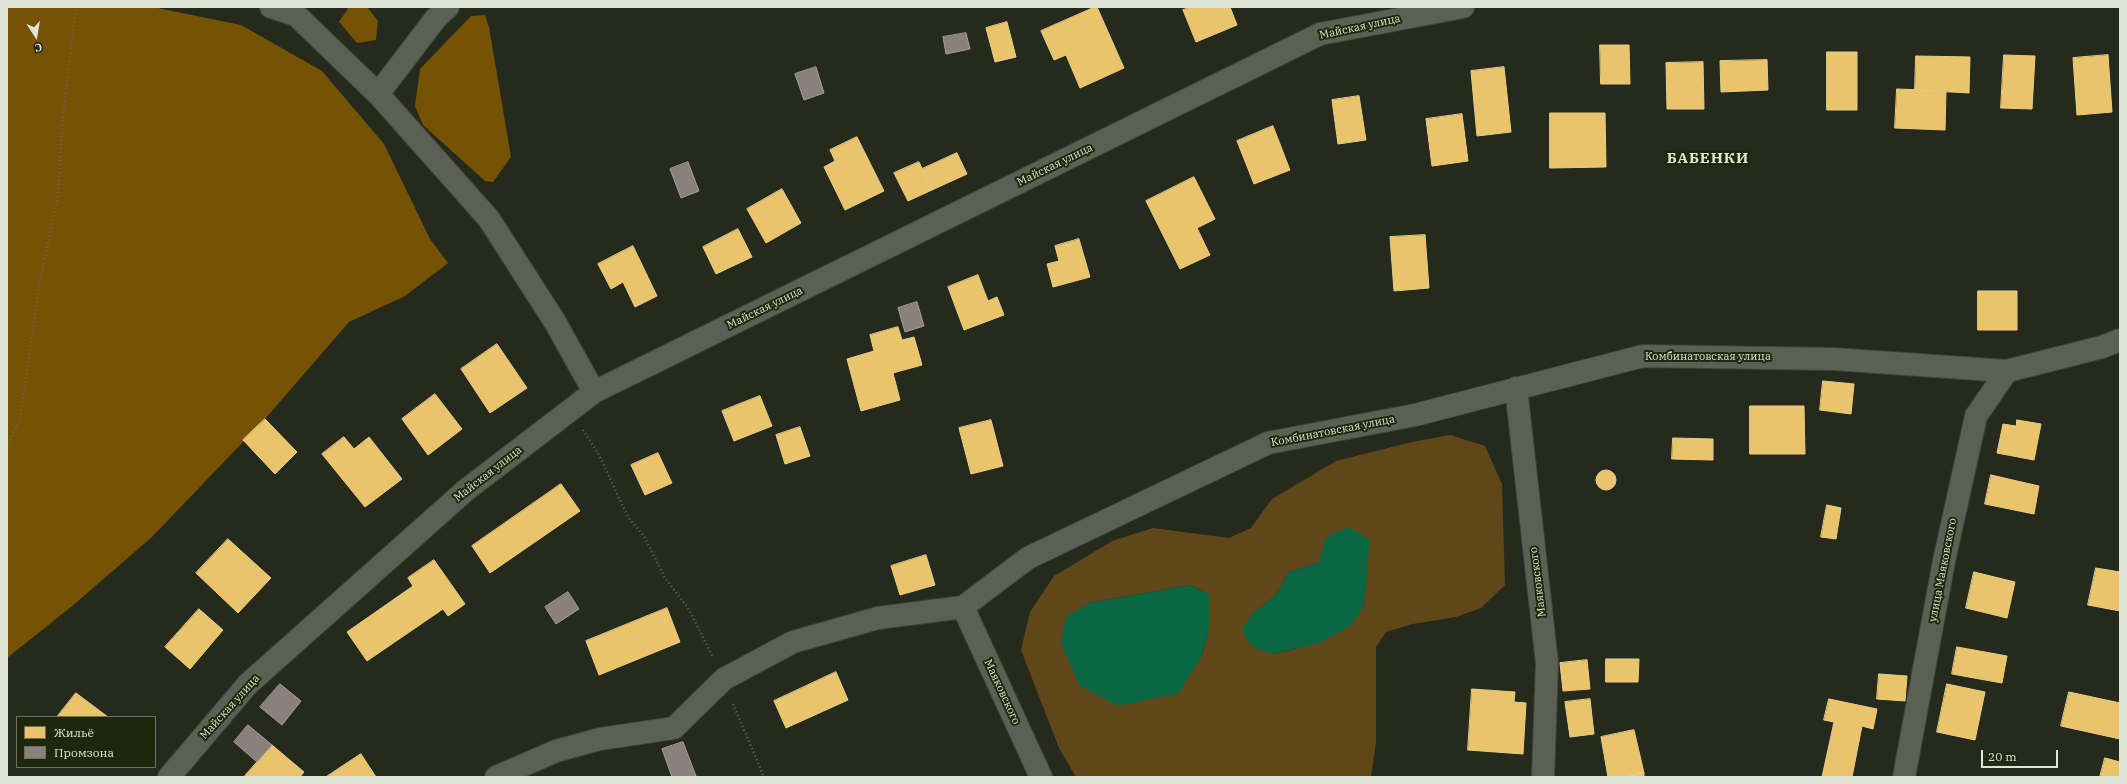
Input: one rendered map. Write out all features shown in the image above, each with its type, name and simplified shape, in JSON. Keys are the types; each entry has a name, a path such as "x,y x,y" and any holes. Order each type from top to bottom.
{"street":[{"path":"271,7 296,14 378,94 489,219 554,322 594,392"},
{"name":"Майская улица","path":"169,777 248,684 466,490 594,392 1320,34 1463,7"},
{"path":"378,94 440,10"},
{"name":"Комбинатовская улица","path":"496,777 556,751 600,739 674,728 724,679 793,642 878,618 963,607 1028,558 1268,443 1415,415 1643,356 1833,359 2006,371 2102,347 2120,340"},
{"name":"улица Маяковского","path":"1904,777 1944,561 1976,416 2006,371"},
{"name":"Маяковского","path":"1516,388 1548,662 1543,777"},
{"name":"Маяковского","path":"963,607 1041,777"}],"path":[{"path":"7,447 20,418 40,282 58,195 64,113 76,7"},
{"path":"569,411 598,453 628,517 644,536 665,578 688,608 724,679 764,777"}],"shaded area":[{"path":"7,7 153,7 241,25 322,71 384,144 430,239 448,263 405,296 349,322 265,419 152,537 71,607 7,658"},
{"path":"349,7 367,7 378,21 376,40 357,43 339,22"},
{"path":"485,15 489,27 511,157 493,182 485,181 423,125 415,106 420,69 471,16"},
{"path":"1450,435 1485,446 1502,484 1505,585 1481,608 1456,617 1413,624 1386,632 1376,647 1376,742 1371,777 1076,777 1059,748 1021,650 1030,612 1054,576 1112,541 1153,528 1229,538 1251,528 1272,499 1336,461 1412,442","holes":["1318,563 1366,576 1364,606 1295,649 1273,654 1252,614 1275,596 1289,572","1190,585 1209,594 1209,631 1201,657 1089,603"]},
{"path":"1349,527 1370,540 1364,606 1350,626 1319,643 1273,654 1252,647 1242,630 1252,614 1275,596 1289,572 1318,563 1327,537"},
{"path":"1190,585 1209,594 1209,631 1201,657 1179,693 1118,706 1079,685 1061,643 1066,617 1089,603"}],"building: Жильё":[{"path":"1097,7 1124,68 1080,88 1066,55 1054,60 1041,31"},
{"path":"1192,7 1230,7 1237,25 1196,42 1183,10"},
{"path":"1007,22 1016,57 995,62 986,28"},
{"path":"1600,45 1629,45 1630,84 1601,84"},
{"path":"1827,52 1857,52 1857,110 1827,110"},
{"path":"2004,55 2035,56 2032,109 2001,108"},
{"path":"2108,55 2112,112 2077,115 2073,58"},
{"path":"1916,56 1970,57 1969,93 1915,90"},
{"path":"1767,60 1768,90 1721,92 1720,61"},
{"path":"1703,62 1704,109 1667,109 1666,63"},
{"path":"1504,67 1511,132 1477,136 1471,71"},
{"path":"1897,89 1946,91 1945,130 1895,128"},
{"path":"1359,96 1366,140 1338,144 1332,100"},
{"path":"1550,113 1605,113 1606,167 1550,168"},
{"path":"1462,114 1468,161 1432,166 1426,119"},
{"path":"1273,126 1290,170 1254,184 1237,141"},
{"path":"857,137 884,191 845,210 824,167 835,161 830,150"},
{"path":"957,153 967,174 932,190 922,169"},
{"path":"919,162 932,190 908,201 894,173"},
{"path":"1194,177 1215,219 1197,228 1210,255 1180,269 1146,201"},
{"path":"782,189 801,223 766,243 747,209"},
{"path":"738,229 752,257 716,274 703,247"},
{"path":"1425,235 1429,288 1394,291 1390,237"},
{"path":"1079,239 1090,277 1053,287 1047,264 1059,261 1055,246"},
{"path":"633,246 657,296 635,307 623,282 611,289 598,264"},
{"path":"978,275 988,301 997,297 1004,315 964,330 948,287"},
{"path":"1978,291 2017,291 2017,330 1978,330"},
{"path":"898,327 902,340 914,337 922,365 893,373 900,400 861,411 847,359 874,351 870,335"},
{"path":"497,344 527,388 490,413 461,369"},
{"path":"1823,381 1854,384 1851,414 1820,410"},
{"path":"435,394 462,429 428,455 402,419"},
{"path":"760,396 772,426 734,441 722,411"},
{"path":"1750,406 1804,406 1805,454 1750,454"},
{"path":"265,419 297,452 275,474 243,440"},
{"path":"991,420 1003,466 971,474 959,428"},
{"path":"2017,420 2041,424 2034,460 1997,453 2003,424 2016,426"},
{"path":"800,427 810,456 785,464 776,435"},
{"path":"344,437 354,449 369,437 402,479 365,507 322,454"},
{"path":"1673,438 1713,439 1713,460 1672,459"},
{"path":"658,453 672,483 645,495 631,465"},
{"path":"1606,470 1613,473 1616,480 1613,487 1606,490 1599,487 1596,480 1599,473"},
{"path":"1991,475 2039,486 2034,514 1985,504"},
{"path":"561,484 580,511 490,573 472,546"},
{"path":"1827,505 1841,508 1836,539 1821,537"},
{"path":"228,539 271,578 238,613 196,573"},
{"path":"926,555 935,585 900,595 891,566"},
{"path":"434,560 465,604 448,616 443,609 367,661 347,632 413,586 408,578"},
{"path":"2096,568 2120,572 2120,611 2088,605"},
{"path":"1974,572 2015,582 2007,618 1966,608"},
{"path":"667,608 680,642 599,675 586,641"},
{"path":"199,609 223,630 190,669 165,647"},
{"path":"1957,647 2007,656 2002,683 1952,674"},
{"path":"1606,659 1639,659 1638,682 1606,682"},
{"path":"1587,660 1590,689 1563,691 1560,663"},
{"path":"836,672 848,700 786,728 774,701"},
{"path":"1879,674 1907,676 1905,701 1877,699"},
{"path":"1947,684 1985,692 1975,740 1937,732"},
{"path":"1472,689 1515,692 1514,702 1526,703 1523,754 1468,750"},
{"path":"2069,692 2120,703 2120,739 2061,726"},
{"path":"76,693 107,716 58,716"},
{"path":"1590,699 1594,734 1570,737 1565,702"},
{"path":"1829,699 1877,709 1873,729 1862,726 1852,777 1822,777 1834,722 1824,720"},
{"path":"1634,730 1644,773 1625,777 1608,777 1601,737"},
{"path":"272,745 304,772 300,777 244,777"},
{"path":"361,754 376,777 326,777"},
{"path":"2105,758 2120,762 2120,777 2100,777"},
{"path":"1644,773 1644,777 1625,777"}],"building: Промзона":[{"path":"966,33 970,49 946,54 943,37"},
{"path":"816,67 824,93 804,100 795,74"},
{"path":"688,162 699,191 681,198 670,169"},
{"path":"917,302 924,326 905,332 898,308"},
{"path":"568,592 579,609 556,624 545,607"},
{"path":"280,684 301,701 282,725 260,707"},
{"path":"248,725 272,745 257,762 234,742"},
{"path":"683,742 696,776 672,777 662,749"}],"district":[{"name":"БАБЕНКИ","path":"1708,159"}]}
